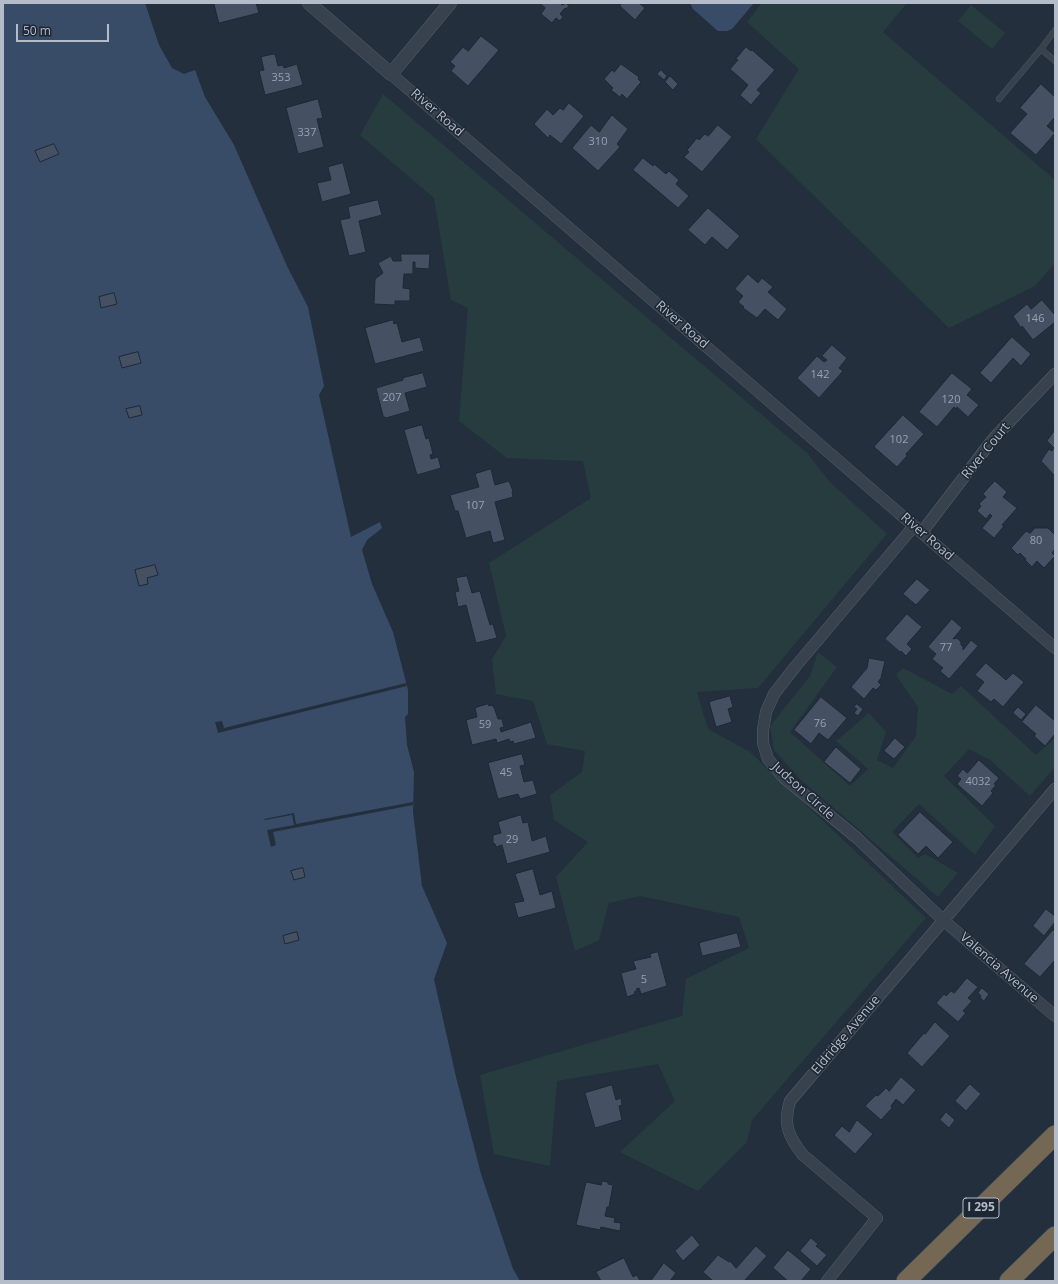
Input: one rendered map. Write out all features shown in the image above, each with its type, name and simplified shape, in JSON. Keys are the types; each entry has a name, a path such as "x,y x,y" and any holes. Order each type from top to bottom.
{"highway":[{"name":"I 295","path":"906,1281 1055,1135"},
{"path":"1009,1281 1055,1236"}],"street":[{"name":"River Road","path":"309,3 1055,648"},
{"path":"391,74 450,3"},
{"name":"River Court","path":"918,529 993,439 1055,374"},
{"name":"Judson Circle","path":"918,529 795,667 774,694 766,712 763,730 763,743 768,759 783,777 857,838 943,920"},
{"name":"Eldridge Avenue","path":"827,1281 877,1218 803,1155 795,1145 789,1132 786,1114 790,1101 1055,789"},
{"name":"Valencia Avenue","path":"943,920 1055,1016"}],"lane":[{"path":"999,99 1055,30"},
{"path":"1041,49 1055,61"}],"green space":[{"path":"762,3 907,3 883,32 1055,180 1055,263 1035,286 949,328 756,139 799,69 747,22"},
{"path":"971,5 1005,33 992,49 958,21"},
{"path":"383,94 807,453 830,482 887,534 758,688 697,692 708,729 750,752 926,918 752,1120 747,1142 698,1191 620,1152 675,1101 658,1064 557,1081 550,1166 494,1154 480,1075 682,1016 686,979 749,948 739,917 640,896 609,903 599,940 575,951 556,877 588,842 554,820 550,795 582,772 585,751 547,744 533,701 496,694 492,659 506,636 489,563 591,498 583,461 507,458 459,421 468,308 451,300 434,198 360,135"},
{"path":"818,652 837,667 790,732 850,786 868,769 836,741 869,713 886,732 877,760 893,768 916,736 918,707 896,675 903,668 952,694 961,686 1036,755 1055,738 1055,767 1030,796 990,760 969,749 944,776 995,826 975,855 919,804 892,832 918,858 925,854 958,873 938,897 801,780 774,750 770,726 810,676"}],"water":[{"path":"3,3 145,3 159,45 172,68 184,74 195,70 205,97 234,145 287,266 308,307 324,386 319,395 351,537 380,522 382,528 367,540 362,550 372,584 393,632 408,690 408,714 405,717 407,745 414,772 413,812 422,886 447,943 434,979 456,1077 481,1174 513,1269 520,1281 3,1281"},
{"path":"690,3 754,3 732,29 727,31 718,31 693,9"}],"pier":[{"path":"406,683 407,686 218,733 215,722 222,721 224,728"},
{"path":"413,802 413,805 273,832 276,845 271,847 267,830 294,825 292,815 264,819 294,813 296,824"}],"building":[{"path":"214,3 256,3 259,13 219,23"},
{"path":"540,3 560,3 562,5 566,3 569,6 560,14 563,17 560,21 556,18 552,23 541,14 545,8"},
{"path":"622,3 639,3 645,8 635,20 620,6"},
{"path":"481,36 499,50 468,86 451,71 455,66 450,62 463,47 468,51"},
{"path":"746,47 751,51 752,50 775,70 757,90 761,93 751,105 740,95 748,85 730,69"},
{"path":"275,54 278,66 283,65 284,68 297,64 303,85 265,95 259,71 264,70 261,57"},
{"path":"621,64 639,77 638,79 641,82 627,99 622,94 620,97 611,90 613,88 604,79 612,70 614,72"},
{"path":"661,70 667,76 664,80 657,74"},
{"path":"670,76 678,84 673,90 665,82"},
{"path":"1041,84 1055,97 1055,117 1047,126 1055,133 1036,155 1010,133 1027,114 1020,108"},
{"path":"318,99 323,118 317,119 324,147 298,154 286,108"},
{"path":"569,103 584,116 561,144 550,135 548,138 534,124 547,109 553,115 560,108 563,110"},
{"path":"612,115 628,129 617,144 620,147 598,171 572,148 591,125 599,132"},
{"path":"718,125 732,137 702,172 684,157 689,152 687,150 697,138 699,140 705,134 708,136"},
{"path":"54,144 59,154 40,162 35,151"},
{"path":"643,158 653,166 654,164 666,174 669,171 679,180 676,184 689,196 678,208 633,170"},
{"path":"343,163 351,194 322,202 317,183 331,180 328,167"},
{"path":"378,200 382,215 359,221 366,252 349,256 340,220 350,218 348,207"},
{"path":"708,208 740,236 727,250 712,237 705,245 688,230"},
{"path":"401,254 430,254 429,269 415,268 415,262 413,262 413,274 404,274 403,288 410,289 410,301 395,301 395,305 374,304 375,279 383,273 378,263 391,256 393,261 401,261"},
{"path":"748,274 758,283 762,278 773,287 768,292 787,309 778,320 765,309 757,318 743,308 744,307 738,302 743,296 735,289"},
{"path":"114,293 117,304 101,308 99,297"},
{"path":"1042,300 1055,315 1055,322 1033,340 1022,326 1021,328 1013,316 1027,304 1031,309"},
{"path":"393,320 394,324 397,323 402,342 420,337 424,351 375,364 365,328"},
{"path":"1012,337 1031,354 1021,366 1013,358 991,383 980,373"},
{"path":"832,345 847,358 839,368 843,371 819,398 797,378 817,356 824,362 827,360 822,356"},
{"path":"138,352 141,363 122,368 119,357"},
{"path":"423,373 427,387 405,393 410,411 386,418 383,416 376,388 403,380 403,378"},
{"path":"952,373 972,389 967,395 979,405 968,417 957,407 956,409 954,407 937,427 919,412"},
{"path":"140,406 142,415 129,418 126,409"},
{"path":"903,415 924,434 906,454 907,456 897,467 874,447"},
{"path":"422,425 426,439 429,438 433,454 430,455 431,459 438,457 441,468 417,475 404,430"},
{"path":"1055,430 1054,475 1041,461 1049,449 1052,451 1054,448 1047,441"},
{"path":"491,469 495,485 509,481 513,491 513,497 495,502 505,540 493,543 490,531 466,538 458,511 455,511 450,495 479,487 475,474"},
{"path":"995,481 1007,492 1003,497 1017,508 1002,525 1004,526 994,538 982,528 992,516 990,514 986,519 977,511 981,506 979,504 986,497 983,494"},
{"path":"1035,528 1048,528 1055,535 1055,549 1052,553 1055,556 1044,568 1037,561 1032,567 1020,553 1018,555 1011,548 1026,531 1030,533"},
{"path":"155,565 158,575 147,578 148,584 139,586 135,570"},
{"path":"467,576 472,593 480,591 490,625 493,624 497,638 476,643 466,605 458,607 455,592 459,591 456,578"},
{"path":"917,579 930,590 916,605 903,594"},
{"path":"907,614 922,627 907,644 912,649 906,656 885,639"},
{"path":"952,619 962,628 953,639 957,638 961,642 963,650 971,640 978,646 949,679 940,671 943,668 932,659 936,654 928,647"},
{"path":"869,658 885,661 881,678 878,682 881,685 876,690 873,688 864,699 851,687 867,668"},
{"path":"986,663 1006,680 1013,673 1024,682 1003,707 994,699 991,702 977,691 984,682 975,675"},
{"path":"730,696 733,707 728,709 732,722 716,727 709,702"},
{"path":"821,697 847,718 828,740 819,733 811,744 794,730"},
{"path":"488,704 489,706 493,705 498,719 502,719 504,727 500,728 501,732 531,722 536,738 514,744 513,741 510,742 509,739 497,743 496,739 472,745 466,720 477,717 475,708"},
{"path":"857,704 863,709 858,716 854,713 857,709 854,707"},
{"path":"1036,705 1055,721 1055,734 1045,746 1034,736 1036,734 1022,722"},
{"path":"1018,707 1026,714 1021,720 1013,713"},
{"path":"895,738 905,747 894,759 884,751"},
{"path":"836,747 861,769 850,783 824,762"},
{"path":"522,754 525,765 520,766 524,782 533,780 537,794 520,799 518,794 498,799 488,763"},
{"path":"979,760 999,778 991,791 993,793 982,806 957,784 961,779 957,776 963,769 967,773"},
{"path":"920,812 953,842 938,858 926,846 918,854 898,835"},
{"path":"521,815 523,823 528,822 532,841 546,836 550,852 507,864 502,845 496,847 493,843 493,835 501,833 498,822"},
{"path":"303,868 305,877 294,880 291,871"},
{"path":"533,869 540,895 552,891 556,908 518,918 514,903 524,901 515,874"},
{"path":"1046,909 1055,916 1055,922 1044,936 1033,926"},
{"path":"1053,930 1055,932 1055,960 1040,977 1024,964"},
{"path":"297,932 299,940 285,944 283,936"},
{"path":"737,933 741,947 702,956 699,943"},
{"path":"658,952 667,986 641,994 639,988 634,992 635,994 627,997 621,973 636,969 633,961 651,957 650,954"},
{"path":"967,978 978,987 968,998 972,1001 963,1011 966,1013 958,1022 936,1003 944,994 946,996 951,991 954,993"},
{"path":"982,988 989,994 984,1001 980,998 981,996 978,993"},
{"path":"935,1022 950,1036 922,1067 907,1053"},
{"path":"901,1077 916,1090 903,1105 896,1099 891,1106 892,1108 881,1120 865,1106 886,1088 889,1091"},
{"path":"970,1084 981,1094 966,1111 955,1101"},
{"path":"612,1085 616,1100 621,1098 622,1105 619,1106 622,1120 595,1128 585,1093"},
{"path":"946,1112 955,1120 949,1128 940,1120"},
{"path":"857,1120 873,1134 855,1154 834,1135 842,1126 849,1132"},
{"path":"602,1181 613,1185 609,1207 607,1207 605,1216 615,1218 614,1222 621,1223 620,1231 601,1227 600,1230 576,1225 586,1182 601,1185"},
{"path":"692,1235 700,1245 683,1261 675,1251"},
{"path":"811,1238 818,1244 816,1246 827,1255 817,1266 800,1251"},
{"path":"756,1246 767,1256 744,1281 713,1281 703,1272 718,1255 729,1262 730,1261 736,1268"},
{"path":"788,1250 811,1269 801,1281 788,1281 773,1268"},
{"path":"624,1258 633,1277 637,1275 640,1281 601,1281 596,1272"},
{"path":"664,1263 676,1273 670,1281 651,1281"}]}
